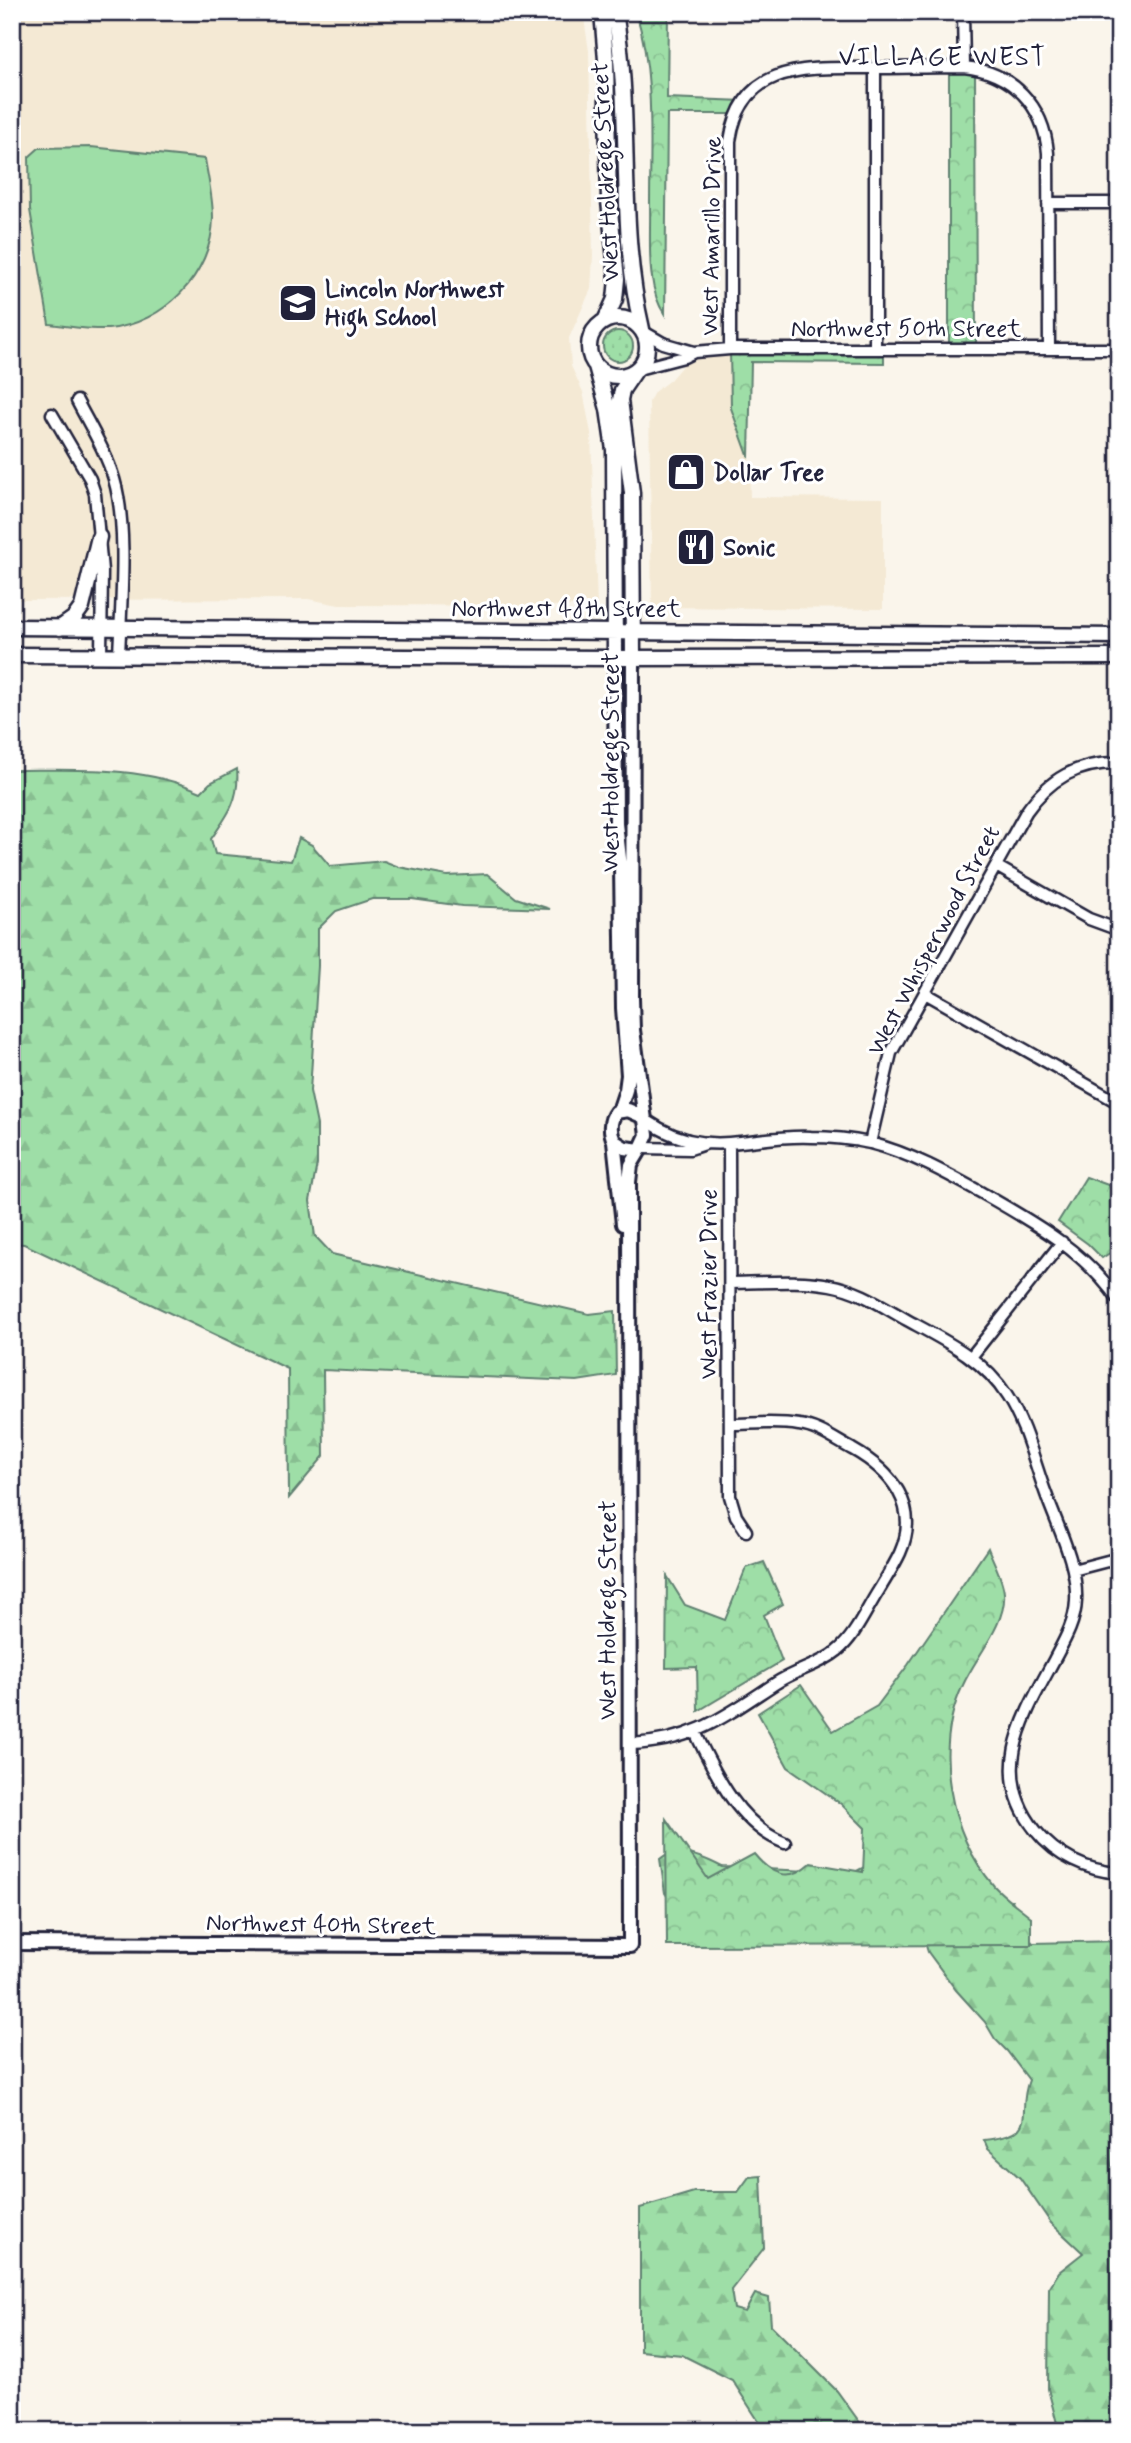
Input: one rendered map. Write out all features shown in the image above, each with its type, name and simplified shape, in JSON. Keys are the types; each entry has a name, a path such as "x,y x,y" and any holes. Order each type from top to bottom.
{"main road":[{"name":"West Holdrege Street","path":"602,12 606,60 609,201 617,279 615,299 605,321"},
{"name":"West Holdrege Street","path":"615,12 624,88 628,255 643,331"},
{"path":"612,318 629,319 643,331 647,351 637,370 619,376 611,375 596,366 589,344 592,335 605,321 612,318"},
{"name":"West Holdrege Street","path":"596,366 608,409 614,450 615,659"},
{"name":"West Holdrege Street","path":"633,658 631,470 619,410 622,390 637,370"},
{"path":"60,628 74,618 82,607 99,537"},
{"name":"Northwest 48th Street","path":"12,627 1119,636"},
{"name":"Northwest 48th Street","path":"12,654 615,659 1119,657"}],"street":[{"path":"963,12 964,68"},
{"name":"West Amarillo Drive","path":"730,349 730,141 737,114 744,101 756,89 771,79 800,68 876,68"},
{"path":"876,348 876,68 964,68 985,71 1004,79 1024,94 1032,104 1047,141 1049,349"},
{"path":"1048,203 1119,203"},
{"name":"Northwest 50th Street","path":"643,331 663,342 694,352 730,349 1119,349"},
{"name":"Northwest 50th Street","path":"637,370 684,358 694,352"},
{"path":"77,401 107,459 119,503 119,655"},
{"path":"52,414 90,479 98,514 102,571 101,655"},
{"name":"West Holdrege Street","path":"633,658 632,999 633,1030 645,1119"},
{"name":"West Holdrege Street","path":"615,659 616,824 621,867 623,1008 628,1075 619,1111"},
{"name":"West Whisperwood Street","path":"870,1143 891,1053 1035,799 1064,774 1094,764 1119,763"},
{"path":"996,866 1089,919 1119,930"},
{"path":"925,993 1119,1103"},
{"path":"705,1144 690,1149 630,1150 614,1141 612,1121 619,1111 633,1111 676,1138 705,1144 807,1136 870,1143 940,1170 1035,1224 1090,1266 1119,1301"},
{"path":"641,1149 647,1135 645,1119"},
{"name":"West Holdrege Street","path":"614,1141 628,1273"},
{"name":"West Frazier Drive","path":"729,1144 730,1496 736,1516 746,1531"},
{"name":"West Holdrege Street","path":"630,1946 629,1171 641,1149"},
{"path":"971,1357 1062,1242"},
{"path":"730,1283 817,1283 850,1290 870,1298 971,1357 995,1379 1014,1408 1073,1570 1076,1601 1071,1627 1023,1716 1016,1736 1014,1779 1019,1800 1028,1821 1058,1852 1082,1865 1119,1872"},
{"path":"631,1744 660,1741 695,1732 736,1711 779,1681 839,1650 896,1562 905,1538 905,1510 901,1497 885,1472 872,1461 808,1426 730,1424"},
{"path":"1073,1570 1119,1558"},
{"path":"695,1732 710,1765 742,1811 763,1832 785,1843"},
{"name":"Northwest 40th Street","path":"12,1942 630,1946"}],"shaded area":[{"name":"Lincoln Northwest High School","path":"12,12 583,12 589,51 593,256 591,289 569,338 571,366 583,392 591,433 597,606 339,605 308,599 12,600"},
{"path":"730,349 731,408 749,458 750,497 883,498 883,609 652,607 649,402 654,392 670,380 694,352"}],"green space":[{"path":"636,12 668,12 667,98 744,101 737,114 667,114 665,315 654,290 652,276 649,83"},
{"path":"949,68 975,69 976,349 949,348"},
{"path":"91,147 205,159 212,203 210,239 204,258 181,293 148,317 129,325 108,329 49,324 30,210 29,157 39,148"},
{"path":"618,331 629,335 633,346 629,357 618,361 607,357 603,346 607,335"},
{"path":"884,348 884,363 751,362 749,458 731,408 730,349"},
{"path":"237,769 235,798 211,839 215,854 291,861 299,838 312,845 330,866 384,861 399,867 447,876 487,874 516,898 550,909 462,906 412,899 372,899 336,911 318,929 310,1091 317,1125 317,1164 310,1201 315,1236 332,1254 589,1314 615,1311 616,1375 577,1381 323,1370 324,1456 289,1498 288,1369 24,1244 12,1243 12,770 132,773 179,783 201,792 210,783"},
{"path":"1086,1177 1119,1189 1119,1247 1102,1258 1058,1222"},
{"path":"988,1548 1002,1582 1004,1604 996,1628 968,1675 954,1710 949,1736 950,1789 966,1841 979,1865 998,1890 1031,1917 1031,1945 667,1946 666,1819 708,1879 754,1854 767,1867 781,1874 795,1873 811,1863 863,1872 865,1828 841,1804 788,1767 758,1713 801,1685 833,1731 877,1706"},
{"path":"764,1562 783,1604 764,1615 782,1661 698,1711 697,1667 666,1668 667,1576 685,1605 725,1620 746,1568"},
{"path":"671,1851 697,1856 722,1867 853,1873 887,1855 962,1853 1006,1900 1012,1900 1026,1934 1033,1943 1119,1941 1119,2114 1112,2166 1119,2177 1119,2431 1059,2431 1048,2389 1049,2288 1059,2272 1083,2253 1051,2223 1020,2178 988,2149 984,2140 1014,2133 1020,2128 1029,2080 928,1952 921,1930 674,1907 665,1893 660,1859"},
{"path":"761,2176 764,2248 731,2290 734,2309 745,2312 755,2294 769,2298 771,2325 837,2391 866,2431 765,2431 732,2380 682,2355 640,2351 640,2208 694,2192 738,2192 749,2177"}],"place":[{"name":"Lincoln Northwest High School","path":"298,303"},
{"name":"Dollar Tree","path":"686,472"},
{"name":"Sonic","path":"696,547"}],"district":[{"name":"VILLAGE WEST","path":"943,56"}]}
